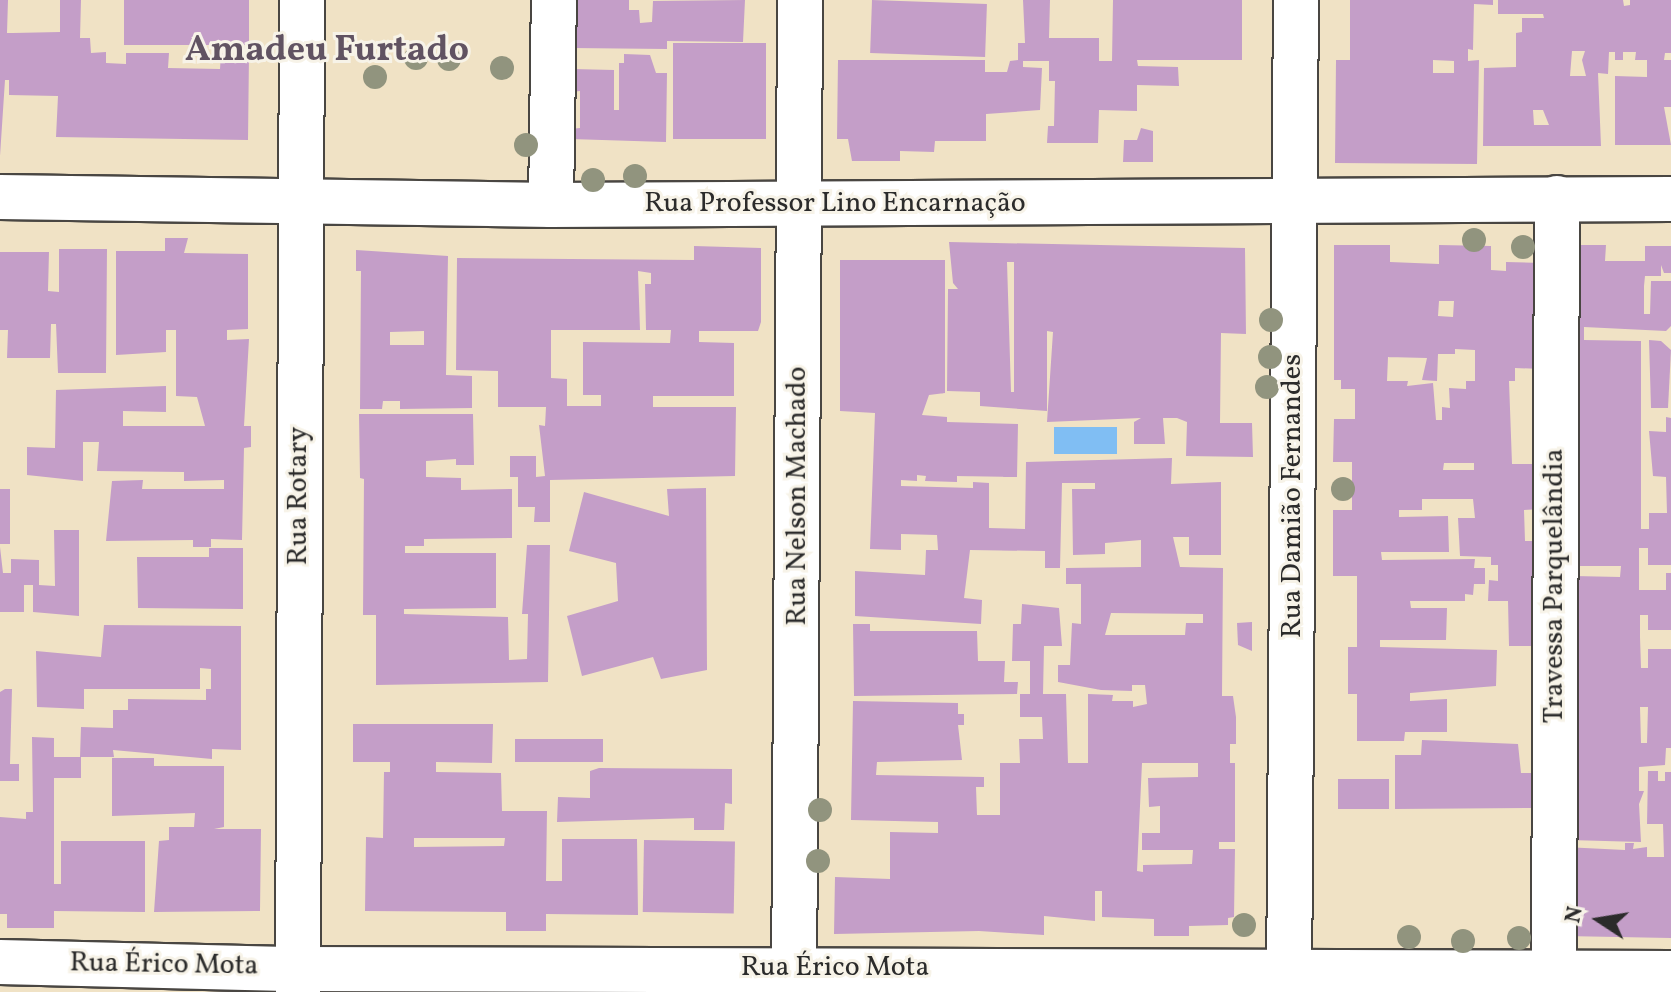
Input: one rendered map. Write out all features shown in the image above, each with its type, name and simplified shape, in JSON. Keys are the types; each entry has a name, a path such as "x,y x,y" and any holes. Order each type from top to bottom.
{"street":[{"name":"Rua Rotary","path":"297,980 302,0"},
{"path":"551,205 554,0"},
{"name":"Rua Nelson Machado","path":"794,980 800,0"},
{"name":"Rua Damião Fernandes","path":"1289,981 1296,0"},
{"name":"Rua Professor Lino Encarnação","path":"0,197 551,205 1295,204 1557,198 1671,199"},
{"name":"Travessa Parquelândia","path":"1554,973 1557,198"},
{"name":"Rua Érico Mota","path":"0,962 297,980 1289,981 1554,973 1671,973"}],"water":[{"path":"1054,427 1117,427 1117,454 1054,454"}],"building":[{"path":"0,0 8,0 7,33 13,33 60,32 60,0 81,0 80,38 90,38 91,53 106,52 106,63 126,64 126,53 169,53 168,68 220,69 221,53 249,54 248,140 56,137 58,96 9,95 9,80 5,80 0,156"},
{"path":"124,0 249,0 249,45 124,45"},
{"path":"572,0 629,0 629,10 639,10 640,23 652,22 653,1 745,0 743,42 667,41 667,49 572,48"},
{"path":"872,0 987,4 985,57 870,53"},
{"path":"1023,0 1050,0 1049,38 1099,38 1099,61 1112,61 1113,0 1242,0 1242,60 1137,60 1138,66 1178,67 1179,86 1137,85 1137,111 1099,110 1098,143 1047,143 1048,126 1054,126 1055,81 1049,81 1049,61 1023,61 1023,67 1042,68 1040,110 986,114 986,141 935,141 934,152 900,151 900,161 852,161 848,139 837,139 838,60 985,60 985,72 1007,72 1010,61 1018,60 1018,43 1025,43"},
{"path":"1350,0 1493,0 1493,5 1474,4 1473,50 1468,49 1468,61 1479,60 1477,164 1335,163 1336,60 1350,60","holes":["1433,60 1454,61 1454,73 1433,73"]},
{"path":"1498,0 1623,0 1624,6 1630,5 1630,0 1671,0 1671,53 1665,53 1664,60 1671,60 1671,107 1664,107 1671,145 1615,145 1615,76 1647,77 1647,60 1635,60 1636,52 1623,52 1623,60 1615,60 1615,52 1609,52 1608,74 1598,73 1601,146 1483,146 1484,68 1516,67 1516,33 1522,32 1522,18 1544,18 1543,14 1498,14","holes":["1572,51 1585,51 1582,60 1586,76 1570,76","1533,110 1543,110 1549,125 1534,125"]},
{"path":"673,43 766,43 766,139 673,139"},
{"path":"624,54 650,55 656,73 667,73 666,142 570,139 570,129 580,128 580,91 571,92 572,69 614,70 614,110 619,110 619,63 624,63"},
{"path":"1141,128 1153,131 1153,162 1123,162 1124,140 1137,140"},
{"path":"165,238 188,238 184,253 248,254 248,329 227,330 227,340 249,339 244,426 251,426 251,447 244,448 242,540 211,539 211,547 193,547 193,540 106,541 112,481 143,480 142,489 224,489 224,480 184,481 184,472 97,471 99,442 83,442 83,481 27,475 27,447 55,448 56,390 166,386 166,412 123,411 123,426 205,426 197,397 176,396 176,330 166,330 166,352 116,355 116,251 165,251"},
{"path":"949,242 1245,248 1246,334 1221,333 1220,423 1252,423 1253,457 1186,456 1187,422 1177,418 1163,418 1165,444 1134,444 1134,422 1141,418 1047,422 1053,332 1047,331 1047,411 980,406 980,392 947,391 948,289 958,289 953,283","holes":["1007,262 1014,262 1014,392 1011,392"]},
{"path":"1334,245 1390,245 1390,262 1439,264 1439,245 1491,246 1491,270 1506,271 1506,262 1542,263 1541,369 1515,368 1515,381 1509,381 1512,464 1540,464 1540,509 1524,510 1525,541 1540,541 1538,646 1509,646 1508,601 1488,601 1489,580 1498,581 1498,565 1491,565 1491,557 1460,556 1458,518 1475,518 1473,499 1422,499 1422,510 1399,510 1399,517 1448,516 1449,552 1381,552 1382,560 1475,559 1474,568 1485,568 1485,584 1474,584 1473,595 1465,594 1465,601 1410,601 1411,608 1447,608 1446,640 1380,640 1380,647 1497,650 1496,686 1410,693 1410,701 1447,699 1447,732 1405,732 1404,741 1357,741 1357,694 1348,694 1348,647 1357,647 1357,576 1333,576 1333,510 1352,510 1352,462 1333,462 1334,419 1355,419 1355,389 1341,389 1341,380 1334,380","holes":["1439,301 1454,301 1453,317 1438,316","1455,349 1475,350 1475,381 1466,381 1466,389 1449,388 1450,408 1442,407 1442,420 1436,420 1433,383 1407,386 1408,381 1387,381 1388,357 1427,358 1422,380 1437,381 1438,354 1455,354","1444,463 1474,463 1474,470 1443,470"]},
{"path":"1568,245 1606,245 1605,261 1645,261 1645,246 1671,246 1671,273 1664,273 1661,265 1661,276 1645,276 1644,286 1644,314 1650,314 1651,281 1671,281 1671,326 1666,331 1584,327 1584,340 1641,341 1641,529 1649,529 1649,513 1667,513 1666,477 1653,476 1649,431 1666,432 1666,417 1671,418 1671,565 1648,565 1648,548 1639,548 1639,590 1666,590 1666,573 1671,573 1671,630 1648,630 1648,615 1640,615 1640,637 1641,668 1648,668 1648,649 1671,649 1671,748 1666,748 1665,765 1639,767 1639,791 1644,791 1639,804 1641,842 1569,840 1574,576 1620,577 1621,566 1574,566","holes":["1640,707 1648,707 1647,743 1641,743"]},
{"path":"694,246 761,248 761,322 758,331 699,331 699,342 734,343 734,396 653,396 653,407 736,407 735,476 550,480 550,522 534,522 535,507 518,507 518,477 510,477 510,456 536,456 536,477 545,476 539,425 545,426 546,407 498,407 498,371 456,370 457,258 694,260","holes":["638,271 651,273 651,284 645,284 646,330 671,330 670,343 583,342 583,395 601,395 601,406 567,406 567,379 551,378 551,330 640,330"]},
{"path":"59,249 107,249 106,373 58,373 56,324 51,324 50,358 7,358 8,330 0,330 0,252 49,252 48,291 59,292"},
{"path":"356,250 448,256 446,375 472,376 472,408 400,409 400,401 383,401 382,409 360,409 361,271 356,271","holes":["424,331 424,345 390,345 390,332"]},
{"path":"840,260 945,260 945,393 929,395 922,415 947,417 947,422 1018,424 1017,477 957,476 957,482 925,481 926,476 917,475 917,481 901,480 901,486 973,488 973,482 989,483 989,528 1025,529 1026,462 1172,458 1171,484 1221,482 1221,555 1189,555 1189,537 1173,537 1180,567 1223,568 1222,696 1233,696 1236,717 1236,744 1230,744 1230,763 1235,763 1235,842 1219,842 1219,849 1235,849 1234,917 1228,918 1228,925 1189,926 1189,936 1154,936 1154,919 1102,917 1102,891 1095,891 1095,921 1044,916 1044,935 979,931 834,934 835,877 890,879 890,832 938,833 938,822 851,820 853,701 958,703 958,714 964,714 964,725 958,725 962,760 877,762 876,775 984,777 984,787 976,787 977,815 1000,815 1000,763 1020,763 1019,739 1043,739 1042,717 1020,717 1020,694 1030,694 1030,661 1012,661 1013,624 1021,624 1022,604 1059,608 1062,646 1044,646 1043,694 1066,694 1068,763 1088,763 1088,694 1113,695 1112,701 1133,701 1133,707 1147,704 1145,685 1132,685 1132,691 1101,690 1058,682 1058,665 1070,665 1072,623 1081,624 1081,584 1066,584 1066,568 1141,567 1141,540 1105,543 1105,554 1073,555 1072,489 1095,489 1095,483 1062,483 1060,568 1045,568 1045,551 970,550 964,598 982,600 981,624 855,616 855,571 925,575 926,550 938,550 937,535 901,534 901,550 870,549 875,413 840,411","holes":["1111,613 1203,614 1203,623 1186,623 1185,635 1105,635","1142,763 1198,763 1198,777 1148,778 1149,807 1160,806 1160,833 1142,833 1142,850 1193,850 1192,864 1143,865 1143,872 1137,871"]},
{"path":"1649,340 1661,341 1671,350 1668,408 1651,408"},
{"path":"359,414 473,414 474,465 456,465 456,459 426,461 426,477 461,478 461,490 512,489 512,538 424,539 424,546 405,546 405,553 496,553 496,608 404,609 404,614 508,617 509,660 527,659 528,614 522,614 527,545 550,545 548,682 376,685 376,615 363,615 364,479 360,478"},
{"path":"706,488 707,670 661,679 653,657 582,676 567,616 618,601 616,563 569,551 584,492 669,516 667,489"},
{"path":"0,489 10,489 10,544 0,544"},
{"path":"54,530 79,530 79,616 33,612 33,585 24,585 24,612 0,612 0,547 3,573 11,573 11,559 39,560 39,585 55,586"},
{"path":"209,548 243,548 243,609 138,608 137,557 209,557"},
{"path":"1252,622 1252,651 1238,645 1237,623"},
{"path":"853,624 870,624 870,631 977,631 978,661 1005,661 1004,682 1018,682 1017,694 854,696"},
{"path":"104,625 241,626 241,750 212,749 212,759 113,750 114,757 80,757 81,727 113,728 113,710 128,710 128,699 206,700 206,689 211,689 211,669 200,668 200,689 84,689 84,709 37,707 36,651 101,657"},
{"path":"12,689 10,764 19,764 19,781 0,781 0,692"},
{"path":"353,724 493,724 492,763 436,762 436,772 501,773 502,811 547,811 546,881 562,881 562,839 637,839 638,915 546,914 546,931 506,931 506,912 365,911 366,837 383,838 384,772 390,772 390,762 353,762","holes":["414,838 505,838 504,846 414,847"]},
{"path":"32,737 54,738 54,757 81,757 81,778 54,778 54,884 61,884 61,841 145,841 145,912 54,911 54,928 7,928 7,914 0,914 0,817 26,819 26,812 33,812"},
{"path":"515,739 603,739 603,762 515,762"},
{"path":"1422,740 1518,744 1521,773 1537,773 1537,808 1395,809 1395,755 1421,755"},
{"path":"112,758 154,758 154,766 224,766 224,827 214,829 261,829 260,911 154,912 159,841 169,840 169,827 194,827 195,813 112,816"},
{"path":"599,768 732,769 732,804 725,803 724,830 694,830 694,818 557,822 558,797 590,798 590,771"},
{"path":"1648,771 1658,771 1658,781 1665,781 1665,772 1671,772 1671,938 1564,936 1564,847 1625,850 1625,843 1634,843 1633,849 1647,847 1647,857 1664,857 1663,824 1647,824"},
{"path":"1338,779 1389,779 1389,809 1338,809"},
{"path":"644,840 735,842 734,914 643,912"}],"district":[{"name":"Amadeu Furtado","path":"327,52"}]}
